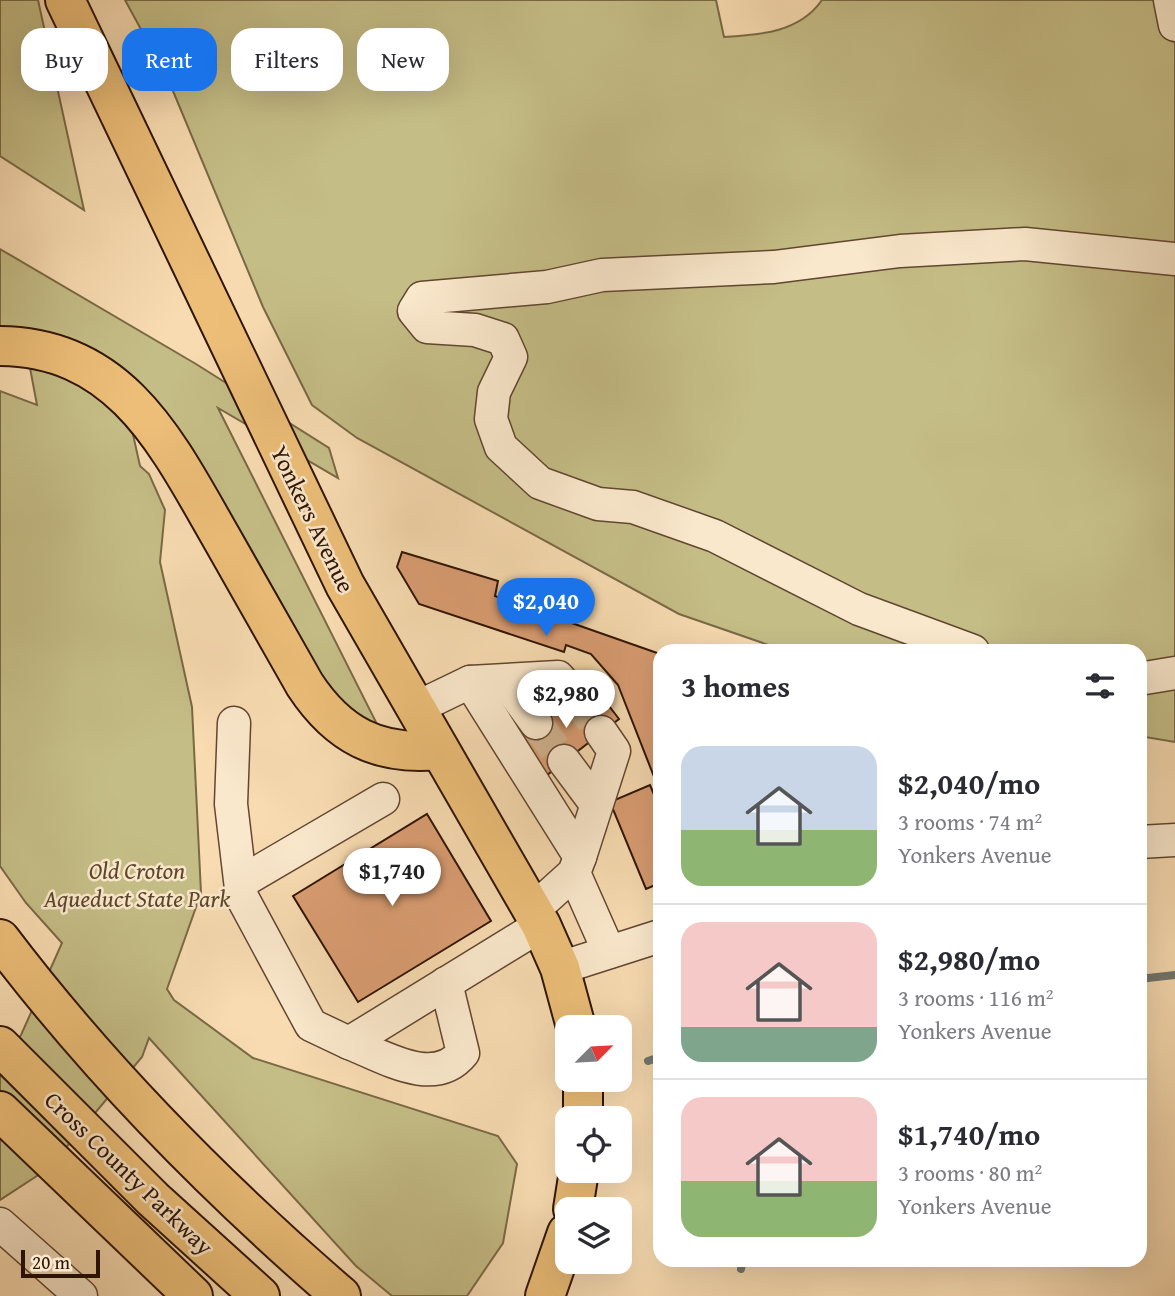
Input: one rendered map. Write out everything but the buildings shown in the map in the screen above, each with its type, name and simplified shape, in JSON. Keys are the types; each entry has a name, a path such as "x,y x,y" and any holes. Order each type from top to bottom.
{"main road":[{"name":"Yonkers Avenue","path":"65,0 345,585 414,709 537,918 560,968 573,1015"},
{"path":"0,346 32,349 75,362 96,373 139,407 174,456 305,685 328,718 345,730 385,748 404,751 438,750"},
{"path":"0,939 69,1026 193,1160 234,1202 341,1296"},
{"name":"Cross County Parkway","path":"0,1046 153,1199 260,1296"},
{"name":"Cross County Parkway","path":"0,1111 194,1296"},
{"path":"545,1296 555,1267"}],"lane":[{"path":"1170,0 1175,25"},
{"path":"954,644 859,609 715,536 633,507 598,503 540,484 501,447 491,419 494,393 511,358 503,339 475,330 427,327 414,311 422,298 547,286 602,275 774,267 900,251 1025,244 1175,259"},
{"path":"1147,678 1175,673"},
{"path":"414,709 470,682 558,677 573,695"},
{"path":"470,682 577,865 609,952"},
{"path":"506,682 536,723"},
{"path":"234,723 231,804 242,897 311,1024 349,1043 421,1070 440,1068 455,1062 463,1053 446,983"},
{"path":"349,1043 446,983 537,918 577,865 614,751 601,732"},
{"path":"564,761 596,804"},
{"path":"241,883 383,799"},
{"path":"1147,842 1175,840"},
{"path":"560,968 653,938"},
{"path":"0,951 33,982"},
{"path":"0,1224 81,1296"}],"green space":[{"path":"0,0 38,0 44,28 21,28 21,91 58,91 84,210 0,156"},
{"path":"125,0 716,0 724,37 779,30 803,19 822,0 1175,0 1175,742 1147,737 1147,644 766,644 679,614 357,438 312,405 263,307 173,91 217,91 217,28 140,28"},
{"name":"Old Croton Aqueduct State Park","path":"0,249 196,364 329,448 338,478 218,408 381,732 348,722 122,385 140,466 149,474 165,510 160,562 192,707 201,893 167,989 174,1000 253,1058 498,1136 517,1164 503,1243 467,1296 392,1296 356,1266 149,1038 142,1057 49,1168 0,1200 0,1065 21,1035 62,943 26,903 0,866 0,391 37,405 24,336 0,335"}],"waterway":[{"path":"1147,978 1175,975"},
{"path":"648,1061 653,1059"}],"tunnel":[{"path":"573,695 601,732"},
{"path":"536,723 564,761"}]}
